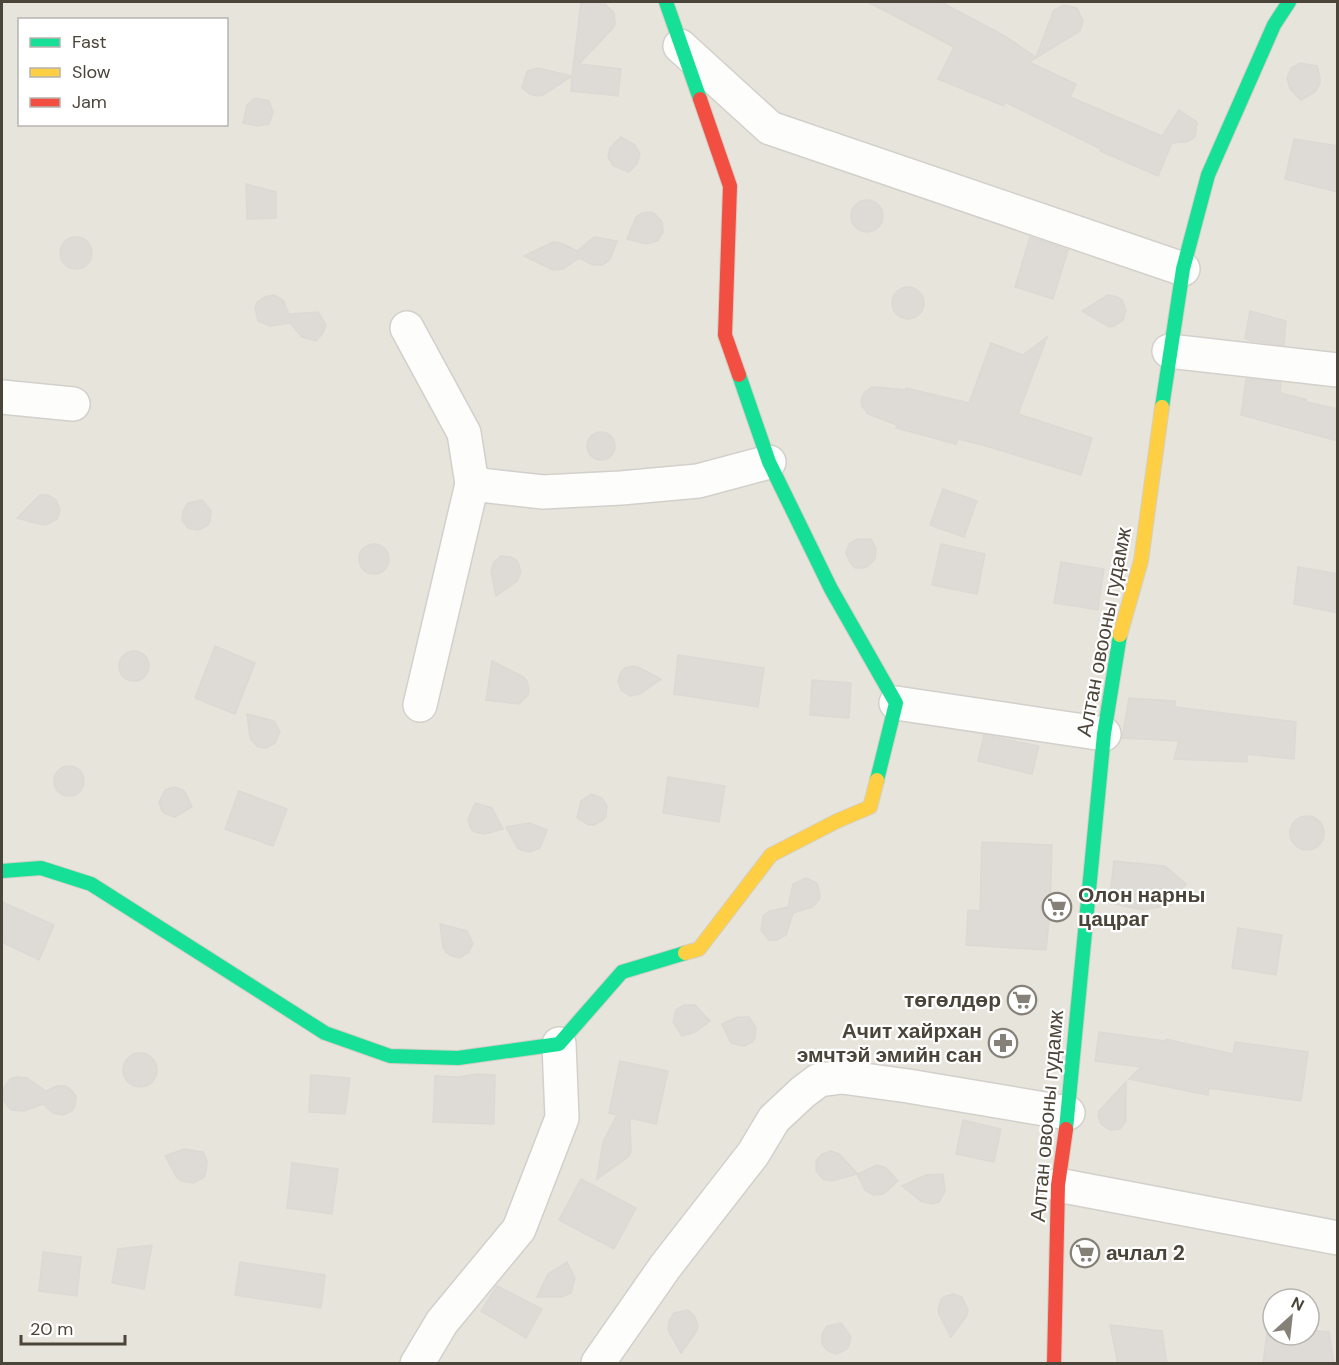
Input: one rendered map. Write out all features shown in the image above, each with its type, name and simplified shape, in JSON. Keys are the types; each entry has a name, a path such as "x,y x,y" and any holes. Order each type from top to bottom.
{"street":[{"path":"2,871 42,868 91,884 325,1033 390,1056 458,1058 559,1044 622,972 699,950 771,855 870,807 896,703 831,590 769,462 725,335 730,186 666,2"},
{"name":"Алтан овооны гудамж","path":"1054,1364 1058,1185 1068,1113 1104,734 1120,632 1141,561 1168,351 1183,269 1208,175 1274,25 1289,2"},
{"path":"680,46 770,128 1183,269"},
{"path":"407,328 464,433 471,483 420,705"},
{"path":"1168,351 1338,370"},
{"path":"2,397 73,404"},
{"path":"471,483 543,492 621,488 698,481 769,462"},
{"path":"896,703 1104,734"},
{"path":"417,1364 442,1322 519,1229 562,1118 559,1044"},
{"path":"598,1363 665,1267 753,1154 774,1119 819,1080 842,1077 897,1084 1068,1113"},
{"path":"1058,1185 1338,1238"}],"shaded area":[{"path":"2,2 1337,2 1337,1363 2,1363"}],"building":[{"path":"581,2 603,2 614,13 615,24 579,64 621,69 618,96 571,91"},
{"path":"868,2 941,2 1003,35 1036,57 1054,10 1064,5 1077,8 1083,21 1080,31 1029,62 1076,84 1070,97 1162,136 1179,110 1197,122 1195,137 1187,142 1172,143 1158,176 1100,151 1101,149 1005,102 1004,106 938,79 954,47"},
{"path":"1300,63 1317,66 1320,78 1315,92 1301,100 1290,89 1287,78 1291,68"},
{"path":"538,68 572,76 543,95 530,94 522,88 527,71"},
{"path":"255,98 269,101 273,112 269,124 257,126 243,123 247,105"},
{"path":"621,137 635,145 640,154 637,164 629,172 613,166 608,157 610,148"},
{"path":"1294,139 1338,146 1338,192 1285,179"},
{"path":"246,184 276,192 276,218 247,219"},
{"path":"867,200 878,205 883,216 878,227 867,232 856,227 851,216 856,205"},
{"path":"650,212 662,222 663,232 657,241 646,244 627,239 636,217"},
{"path":"76,237 87,242 92,253 87,264 76,269 65,264 60,253 65,242"},
{"path":"594,237 617,241 610,259 603,265 593,265 579,258 563,269 553,270 524,256 553,242 561,243 577,251"},
{"path":"1030,237 1068,250 1053,299 1015,287"},
{"path":"908,287 919,292 924,303 919,314 908,319 897,314 892,303 897,292"},
{"path":"274,295 283,300 289,314 318,312 326,325 316,341 302,337 290,323 270,326 258,321 255,308 257,303 264,297"},
{"path":"1108,295 1122,300 1126,310 1123,320 1109,327 1082,311"},
{"path":"1250,311 1286,321 1284,345 1251,341 1245,338"},
{"path":"1047,337 1018,414 1092,438 1081,475 983,445 958,439 956,444 896,428 897,425 868,414 862,406 861,400 864,393 872,387 906,390 906,388 969,403 991,343 1023,355"},
{"path":"1246,379 1281,382 1280,393 1338,409 1338,441 1241,415"},
{"path":"601,432 611,436 615,446 611,456 601,460 591,456 587,446 591,436"},
{"path":"943,489 977,501 964,537 930,525"},
{"path":"40,495 48,495 56,500 60,510 57,519 43,525 17,518"},
{"path":"202,500 211,511 210,521 207,526 198,530 188,528 182,520 183,511 188,503"},
{"path":"857,539 871,539 876,549 875,559 863,568 855,568 846,553 849,544"},
{"path":"374,544 380,545 388,553 388,565 380,573 374,574 368,573 360,565 359,559 360,553 368,545"},
{"path":"941,544 985,554 977,594 932,585"},
{"path":"501,556 515,559 521,572 517,581 496,596 491,571 494,562"},
{"path":"1061,562 1104,569 1098,610 1054,603"},
{"path":"1298,567 1338,574 1338,613 1294,604"},
{"path":"215,646 255,663 235,714 195,698"},
{"path":"134,651 140,652 148,660 148,672 140,680 134,681 128,680 120,672 119,666 120,660 128,652"},
{"path":"678,655 764,668 758,707 674,694"},
{"path":"492,661 524,677 527,681 528,695 519,704 486,700"},
{"path":"633,666 661,679 640,694 630,696 621,690 618,681 625,668"},
{"path":"812,680 851,683 849,718 810,715"},
{"path":"1129,698 1175,701 1175,707 1296,722 1294,759 1247,754 1247,762 1174,759 1179,741 1122,738"},
{"path":"247,714 274,721 280,732 275,743 266,748 258,747 253,742 250,738"},
{"path":"984,735 1039,746 1032,774 978,761"},
{"path":"69,766 75,767 83,775 83,787 75,795 69,796 63,795 55,787 54,781 55,775 63,767"},
{"path":"668,777 725,786 719,822 663,813"},
{"path":"174,787 183,790 192,807 175,817 162,811 159,802 165,790"},
{"path":"239,791 287,809 273,846 225,829"},
{"path":"591,794 602,798 607,806 606,816 594,825 589,825 577,818 581,801"},
{"path":"475,803 492,808 503,829 485,834 471,829 468,820"},
{"path":"1307,816 1319,821 1324,833 1319,845 1307,850 1295,845 1290,833 1295,821"},
{"path":"529,823 547,830 540,848 530,852 517,847 506,827"},
{"path":"982,842 1052,845 1050,912 1046,950 966,945 968,910 980,911"},
{"path":"1114,861 1165,866 1186,884 1171,905 1143,910 1109,903"},
{"path":"806,878 817,883 819,900 812,907 793,913 786,935 777,940 769,940 761,930 763,916 770,911 788,907 793,884"},
{"path":"2,902 54,925 39,960 2,942"},
{"path":"440,924 467,931 473,944 468,953 459,958 446,952 443,947"},
{"path":"1238,928 1282,935 1276,975 1232,968"},
{"path":"684,1005 695,1005 710,1021 695,1032 682,1036 673,1022 676,1010"},
{"path":"738,1017 749,1017 756,1028 755,1038 744,1046 731,1043 722,1024"},
{"path":"1099,1032 1165,1041 1166,1039 1233,1054 1235,1042 1308,1052 1301,1101 1209,1088 1208,1095 1129,1079 1141,1067 1095,1061"},
{"path":"140,1053 152,1058 157,1070 152,1082 140,1087 128,1082 123,1070 128,1058"},
{"path":"620,1061 668,1071 656,1124 630,1118 631,1152 628,1157 597,1179 603,1142 617,1115 609,1113"},
{"path":"477,1074 495,1075 494,1124 433,1122 435,1076 458,1077"},
{"path":"311,1075 350,1078 345,1114 309,1112"},
{"path":"27,1078 46,1091 57,1086 66,1086 76,1096 75,1106 72,1111 63,1115 53,1113 43,1104 24,1111 11,1110 4,1101 3,1089 10,1079"},
{"path":"1126,1082 1126,1121 1120,1129 1110,1130 1101,1124 1099,1111"},
{"path":"963,1120 1001,1129 994,1162 956,1154"},
{"path":"184,1149 203,1152 207,1161 204,1177 194,1183 177,1178 165,1156"},
{"path":"831,1151 839,1154 858,1174 877,1165 886,1168 898,1181 883,1194 873,1195 865,1190 857,1174 832,1181 823,1179 816,1171 816,1161 822,1154"},
{"path":"292,1163 338,1169 332,1214 287,1208"},
{"path":"943,1174 945,1191 939,1202 932,1204 922,1202 902,1186 926,1175"},
{"path":"581,1179 636,1208 614,1249 559,1220"},
{"path":"152,1245 144,1289 112,1283 118,1249"},
{"path":"43,1252 81,1257 77,1296 39,1291"},
{"path":"240,1262 325,1275 321,1308 235,1295"},
{"path":"567,1262 575,1278 571,1293 562,1297 537,1297 548,1274"},
{"path":"497,1286 542,1309 526,1338 481,1311"},
{"path":"953,1294 962,1297 968,1310 967,1315 951,1337 938,1309 944,1297"},
{"path":"688,1310 695,1317 698,1326 681,1353 668,1330 669,1321 674,1313"},
{"path":"841,1323 851,1337 847,1349 837,1354 828,1351 822,1344 822,1334 827,1326"},
{"path":"1110,1325 1162,1331 1167,1364 1118,1364"},
{"path":"1321,1331 1329,1332 1334,1364 1263,1364 1265,1347 1321,1347"}],"traffic: fast":[{"path":"666,2 700,99"},
{"path":"1162,407 1183,269 1208,175 1274,25 1289,2"},
{"path":"739,375 769,462 831,589 896,703 877,780"},
{"path":"1066,1129 1104,734 1120,635"},
{"path":"2,871 41,868 91,884 325,1033 390,1056 458,1058 559,1044 622,972 685,953"}],"traffic: slow":[{"path":"1120,635 1141,561 1162,407"},
{"path":"685,953 699,949 771,855 870,807 877,780"}],"traffic: jam":[{"path":"700,99 730,186 725,335 739,375"},
{"path":"1054,1364 1058,1185 1066,1129"}],"place":[{"name":"Олон нарны цацраг","path":"1057,907"},
{"name":"төгөлдөр","path":"1022,1000"},
{"name":"Ачит хайрхан эмчтэй эмийн сан","path":"1003,1043"},
{"name":"ачлал 2","path":"1085,1253"}]}
